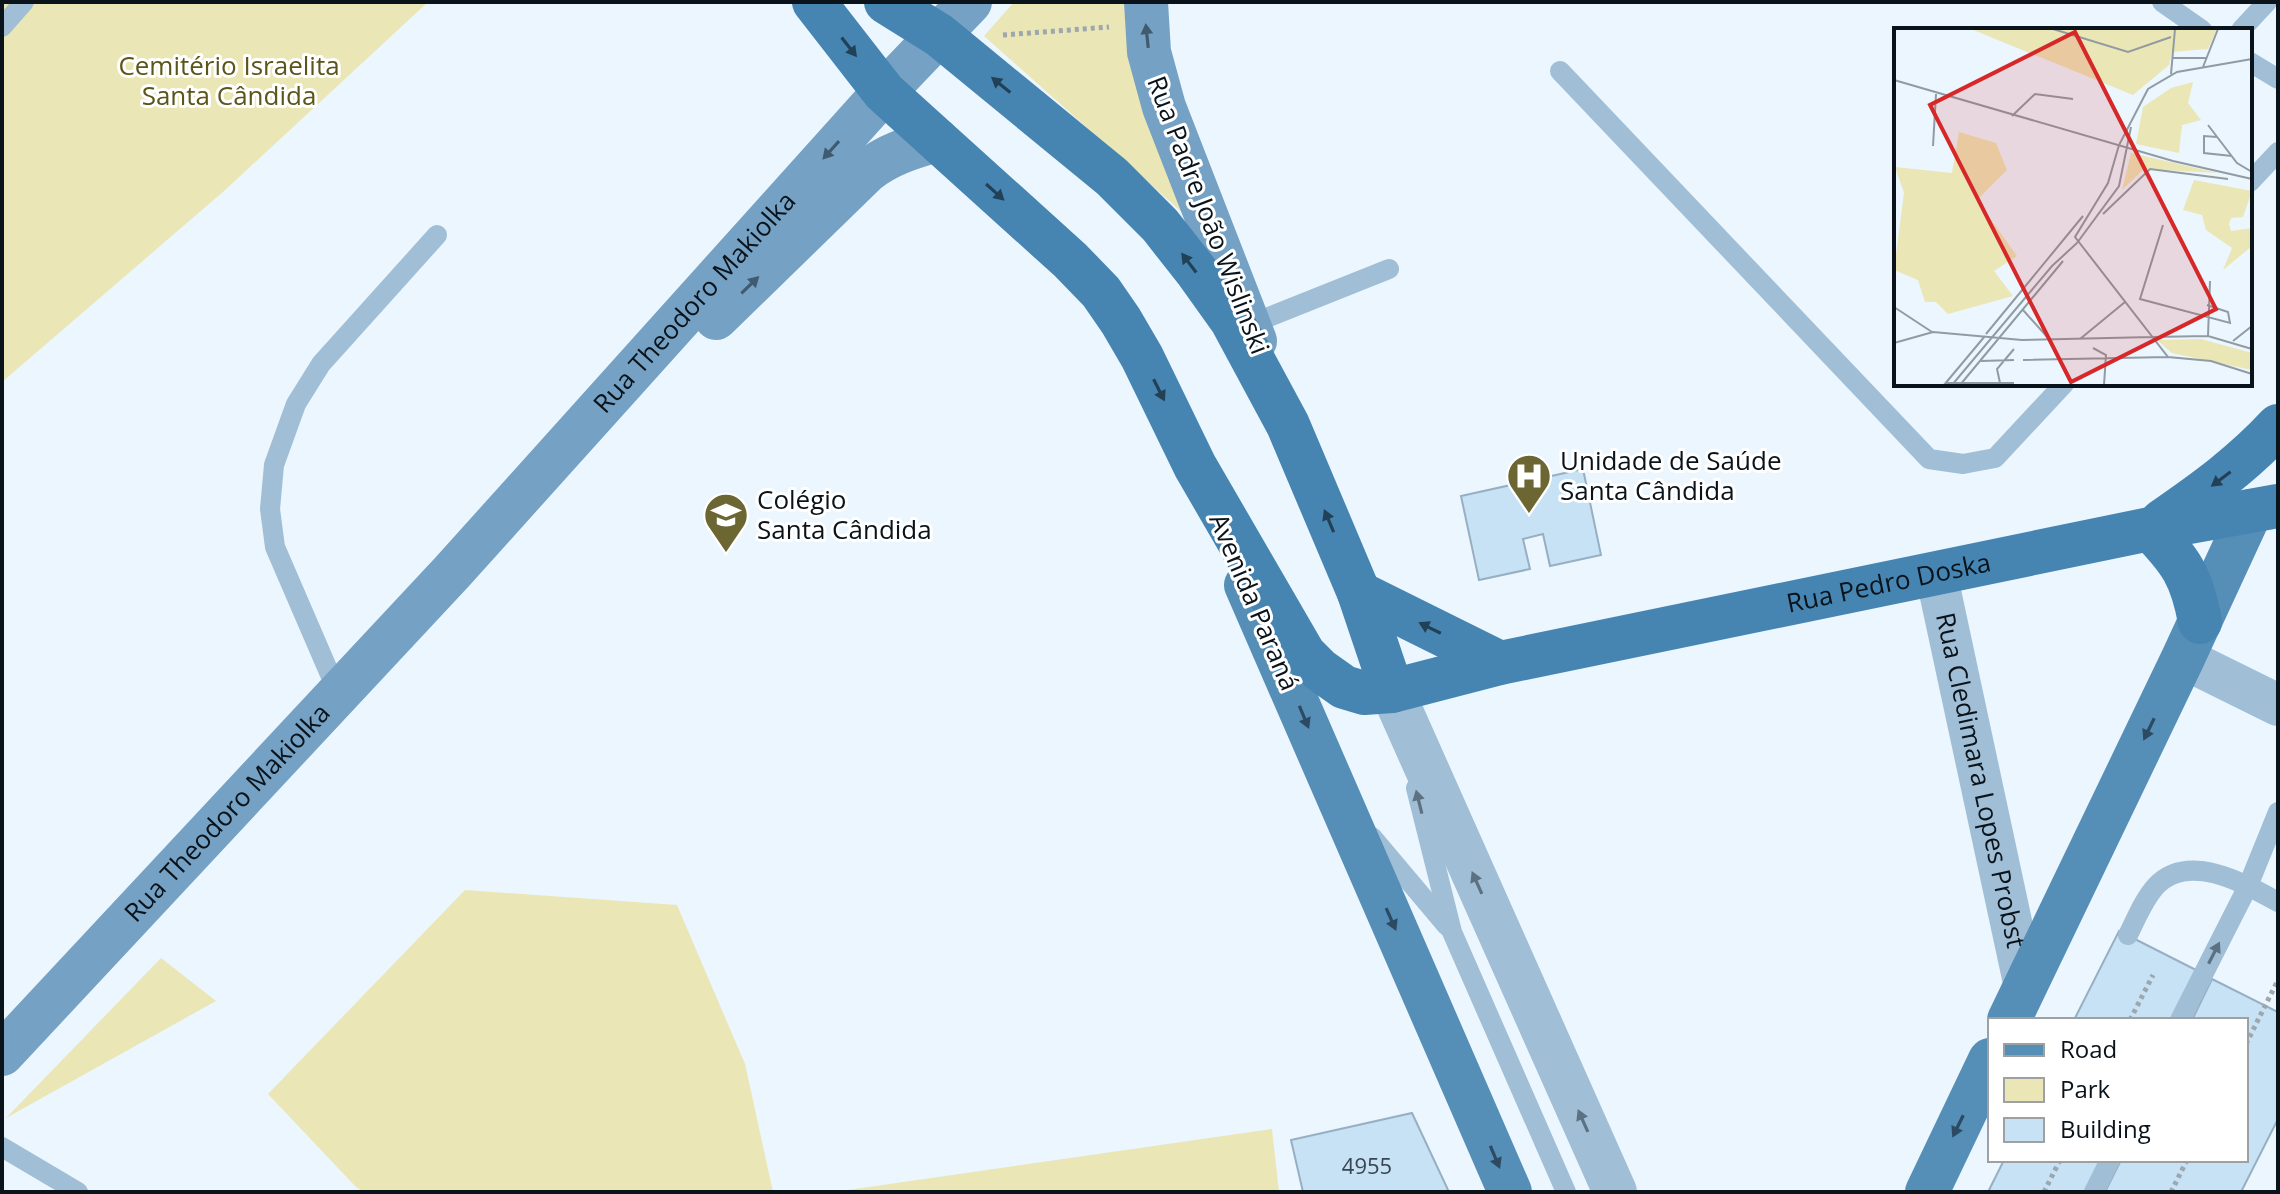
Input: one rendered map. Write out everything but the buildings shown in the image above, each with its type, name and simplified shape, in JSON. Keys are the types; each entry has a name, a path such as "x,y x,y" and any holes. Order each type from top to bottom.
{"highway":[{"name":"Avenida Paraná","path":"814,2 884,92 1070,260 1101,292 1142,357 1195,466"},
{"path":"886,2 939,35 1112,177 1160,225 1232,321 1288,425 1364,608 1392,691"},
{"path":"2191,640 2195,597 2188,575 2173,553 2150,529 2233,470 2278,426"},
{"path":"2264,508 2278,449"},
{"path":"1195,466 1304,654 1335,681 1348,684 1360,681 1367,674 1374,651 1364,608"},
{"name":"Rua Pedro Doska","path":"1335,681 1364,693 1392,691 1500,663 2264,508"},
{"path":"1364,608 1500,663"}],"main road":[{"path":"939,35 970,2"},
{"name":"Rua Padre João Wislinski","path":"1146,13 1154,78 1288,425"},
{"name":"Rua Theodoro Makiolka","path":"2,1054 452,572 884,92 939,35"},
{"name":"Rua Theodoro Makiolka","path":"452,572 867,171 902,150 937,140"},
{"name":"Avenida Paraná","path":"1195,466 1510,1192"},
{"path":"2017,1004 2191,640 2264,508"},
{"path":"1927,1192 1988,1064"}],"street":[{"name":"Rua Cledimara Lopes Probst","path":"1936,573 2017,1004"},
{"path":"2191,640 2278,705"},
{"path":"1392,691 1615,1192"}],"lane":[{"path":"2,27 24,2"},
{"path":"2163,2 2199,28"},
{"path":"2243,28 2267,2"},
{"path":"2252,63 2278,79"},
{"path":"1560,71 1929,459 1963,464 1995,458 2062,386"},
{"path":"2252,180 2278,152"},
{"path":"338,693 275,547 270,509 274,465 296,404 321,364 437,235"},
{"path":"1249,325 1389,269"},
{"path":"1392,691 1452,932 1566,1192"},
{"path":"1338,796 1452,932"},
{"path":"2181,1018 2248,886 2278,812"},
{"path":"2128,935 2157,886 2173,875 2191,871 2220,875 2278,902"},
{"path":"2,1147 78,1192"},
{"path":"2094,1192 2109,1162"}],"path":[{"path":"999,35 1146,13"},
{"path":"2131,1018 2153,975"},
{"path":"2248,1040 2278,980"},
{"path":"2044,1192 2059,1162"},
{"path":"2171,1192 2186,1162"}],"green space":[{"name":"Cemitério Israelita Santa Cândida","path":"2,2 428,2 224,191 2,382"},
{"path":"1014,2 1127,2 1194,223 984,36"},
{"path":"465,890 677,905 745,1064 773,1192 364,1192 356,1187 268,1094"},
{"path":"161,958 216,1001 6,1118"},
{"path":"1272,1129 1279,1192 834,1192"}],"place":[{"name":"Unidade de Saúde Santa Cândida","path":"1529,515"},
{"name":"Colégio Santa Cândida","path":"726,554"}]}
